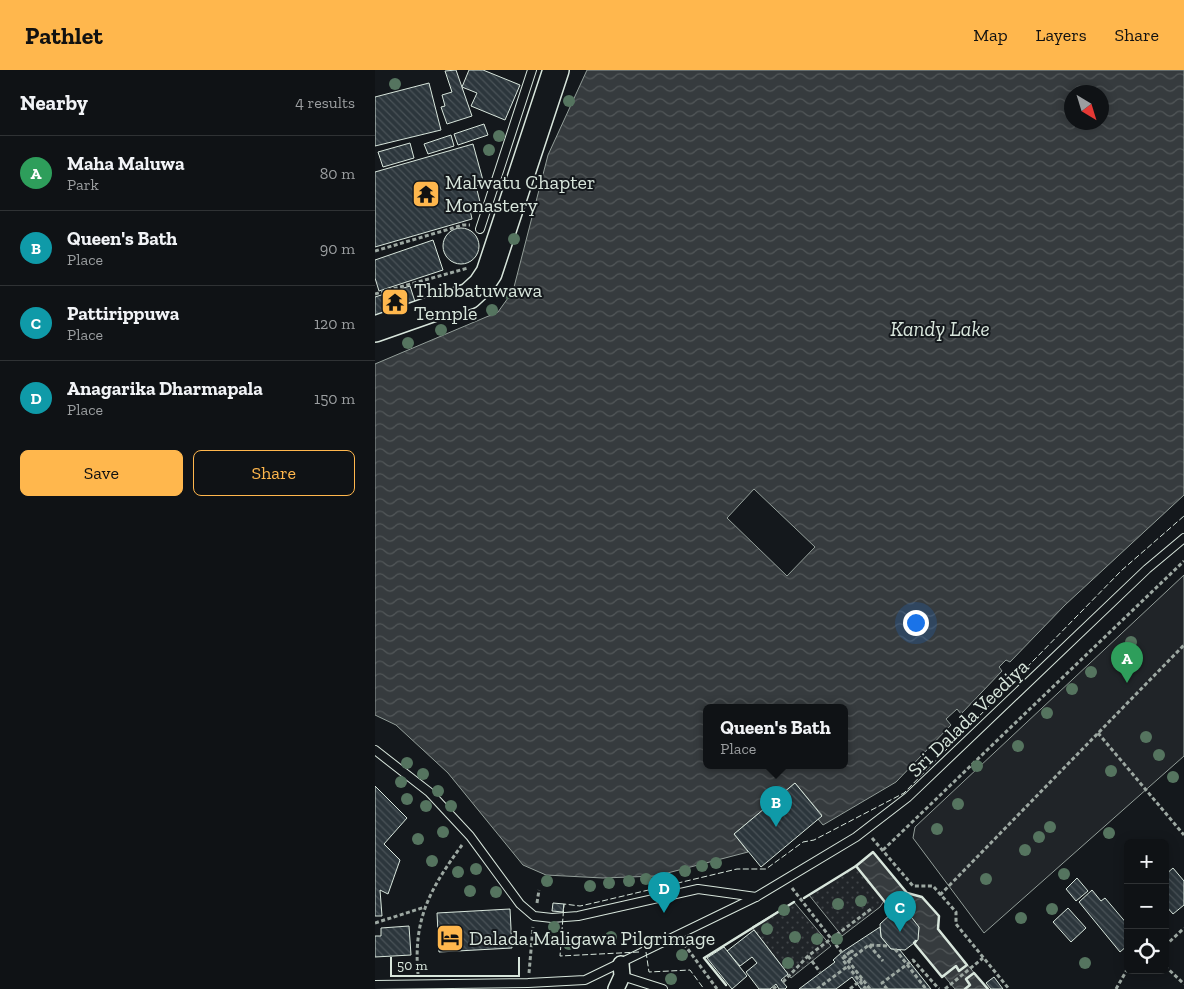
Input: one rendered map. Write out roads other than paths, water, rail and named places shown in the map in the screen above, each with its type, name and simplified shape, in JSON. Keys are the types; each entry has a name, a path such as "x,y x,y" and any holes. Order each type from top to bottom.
{"main road":[{"path":"375,329 469,296 481,285 489,273 556,70"}],"lane":[{"path":"480,229 532,70"},
{"name":"Sri Dalada Veediya","path":"375,985 528,983 620,976 678,936 756,897 866,830 908,798 1147,569 1184,538"},
{"path":"375,750 429,792 470,836 520,904 535,916 552,918 578,916 698,889 756,897"},
{"path":"620,976 663,989"}],"water":[{"name":"Kandy Lake","path":"587,70 1184,70 1184,495 1065,605 1010,662 1006,660 999,667 1002,671 961,714 957,709 946,719 951,725 896,782 823,825 818,819 822,815 795,783 734,834 748,852 656,876 603,878 546,875 523,865 448,773 396,725 375,715 375,364 498,312 513,291 548,155","holes":["754,489 815,547 787,576 727,518"]},
{"path":"873,852 907,893 922,897 939,916 938,930 988,989 955,989 944,976 942,977 914,943 918,939 919,927 908,913 893,912 856,866"}],"place":[{"name":"Malwatu Chapter Monastery","path":"426,194"},
{"name":"Thibbatuwawa Temple","path":"395,302"},
{"name":"Maha Maluwa","path":"1127,683"},
{"name":"Queen's Bath","path":"776,827"},
{"name":"Anagarika Dharmapala","path":"664,913"},
{"name":"Pattirippuwa","path":"900,932"},
{"name":"Dalada Maligawa Pilgrimage","path":"450,938"}]}
